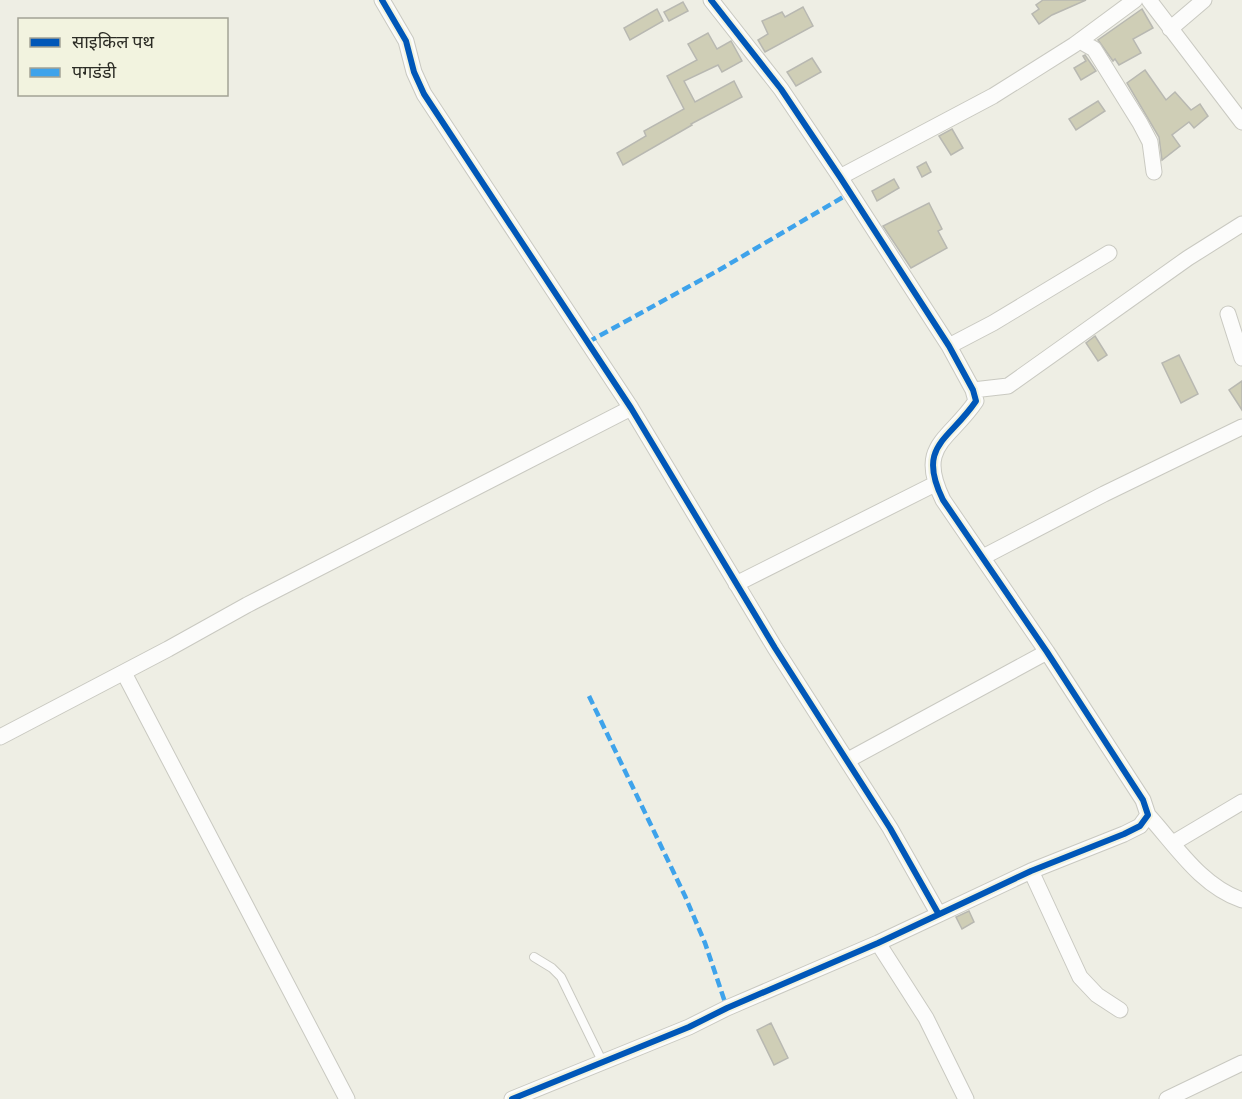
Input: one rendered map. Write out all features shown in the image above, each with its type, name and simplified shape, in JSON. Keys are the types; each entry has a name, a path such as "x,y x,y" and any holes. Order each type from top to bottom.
{"street":[{"path":"382,0 406,41 414,72 424,94 631,408 736,584 890,828 938,913"},
{"path":"711,0 781,89 949,346 973,390 976,401 945,436 932,460 935,484 943,500 1047,651 1143,800 1148,815 1213,886 1242,900"},
{"path":"840,177 993,96 1080,41 1135,0"},
{"path":"1149,0 1242,122"},
{"path":"1170,29 1204,0"},
{"path":"1080,41 1094,49 1140,123 1150,142 1154,172"},
{"path":"973,390 1008,386 1188,258 1242,225"},
{"path":"949,346 993,323 1109,253"},
{"path":"1228,314 1242,358"},
{"path":"0,737 124,673 247,604 631,408"},
{"path":"983,557 1104,494 1242,428"},
{"path":"736,584 935,484"},
{"path":"848,760 1047,651"},
{"path":"124,673 347,1099"},
{"path":"1173,843 1242,802"},
{"path":"512,1099 689,1027 727,1008 878,943 1031,871 1135,829 1148,815"},
{"path":"1031,871 1080,977 1097,995 1120,1010"},
{"path":"878,943 926,1018 966,1099"},
{"path":"1167,1099 1197,1092 1242,1063"}],"lane":[{"path":"534,957 552,968 561,977 603,1063"}],"building":[{"path":"1043,0 1086,0 1052,15 1039,24 1032,14 1039,9 1036,5"},
{"path":"683,2 688,11 669,21 664,12"},
{"path":"803,7 813,26 765,52 758,40 768,34 762,21 782,12 785,17"},
{"path":"657,9 663,21 630,40 624,28"},
{"path":"1142,9 1153,28 1133,39 1141,53 1119,65 1115,59 1113,61 1098,40"},
{"path":"708,33 717,49 731,41 742,61 722,72 718,65 684,81 695,102 734,81 742,97 691,124 623,165 617,153 646,136 644,131 684,109 667,76 697,60 688,44"},
{"path":"1085,55 1096,71 1081,80 1074,68 1086,61 1083,56"},
{"path":"812,58 821,72 796,86 787,72"},
{"path":"1145,70 1166,100 1175,92 1191,110 1200,104 1208,116 1194,128 1189,122 1172,135 1180,146 1162,160 1159,137 1127,83"},
{"path":"1098,101 1105,111 1076,130 1069,119"},
{"path":"952,129 963,148 951,155 939,136"},
{"path":"926,162 931,172 922,177 917,167"},
{"path":"894,179 899,188 877,201 872,191"},
{"path":"929,203 942,229 938,231 947,248 911,268 883,226"},
{"path":"1095,336 1107,355 1098,361 1086,343"},
{"path":"1179,355 1198,394 1181,403 1162,363"},
{"path":"1242,381 1242,410 1229,390"},
{"path":"969,911 974,922 962,929 956,917"},
{"path":"771,1023 788,1058 774,1065 757,1030"}],"marked path":[{"path":"588,342 719,270 850,193"},
{"path":"589,696 685,896 705,943 727,1008"}],"cycle path":[{"path":"382,0 406,41 414,72 424,94 631,408 775,648 890,828 938,913"},
{"path":"512,1099 689,1027 727,1008 878,943 1031,871 1124,834 1140,826 1148,815 1143,800 1047,652 943,500 936,482 933,467 934,455 939,445 976,401 973,390 949,346 781,89 711,0"}]}
